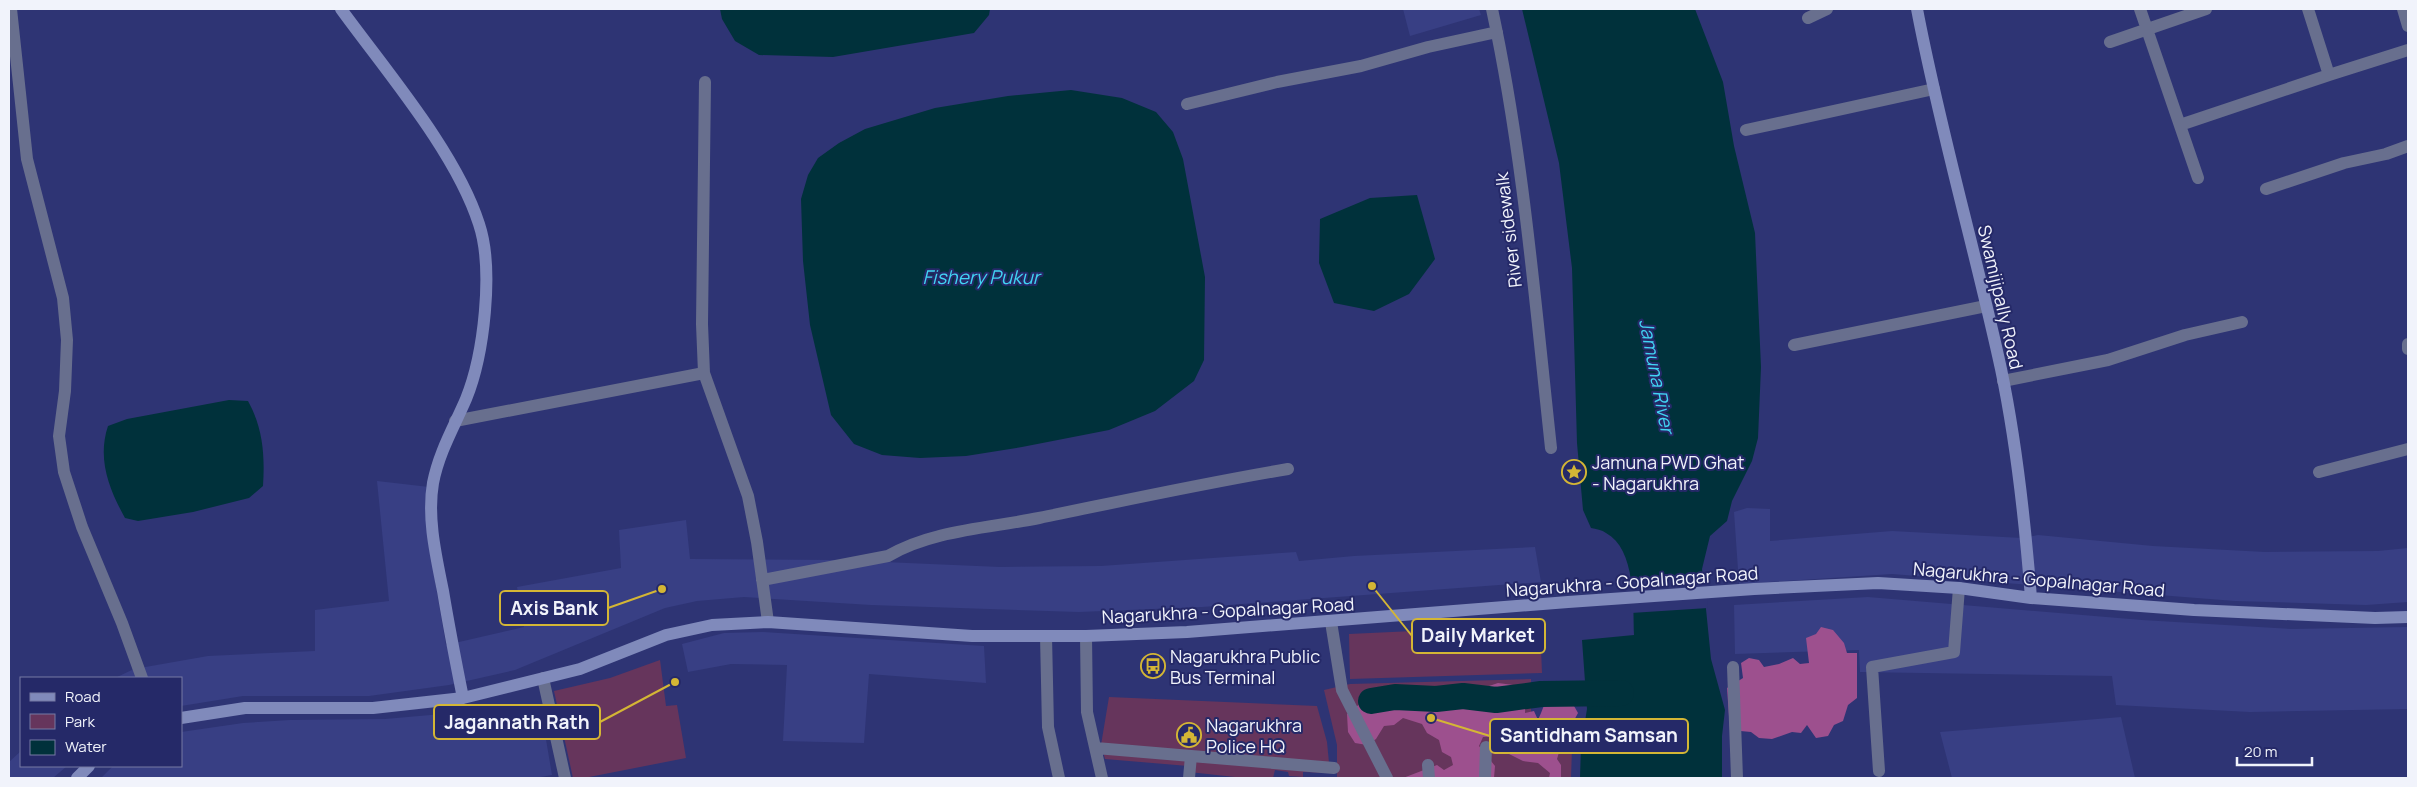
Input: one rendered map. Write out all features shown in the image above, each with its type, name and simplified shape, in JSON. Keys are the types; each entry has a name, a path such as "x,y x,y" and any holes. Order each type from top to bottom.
{"main road":[{"path":"341,9 432,134 463,186 480,225 485,259 482,342 467,396 440,452 433,484 432,527 463,698"},
{"name":"Swamijipally Road","path":"1917,9 2003,381 2024,502 2031,598"},
{"name":"Nagarukhra - Gopalnagar Road","path":"182,718 245,708 374,708 463,698 580,668 666,634 712,624 768,622 945,635 1086,636 1187,632 1331,622 1568,602 1754,589 1878,584 1959,588 2031,598 2194,610 2376,618 2408,617"},
{"path":"77,778 88,767"}],"street":[{"path":"11,9 27,159 63,298 68,340 65,391 59,436 64,472 82,527 122,623 142,677"},
{"name":"River sidewalk","path":"1492,9 1505,66 1522,187 1551,448"},
{"path":"1808,18 1827,9"},
{"path":"2140,9 2198,178"},
{"path":"2110,42 2206,9"},
{"path":"2308,9 2328,75"},
{"path":"2403,9 2408,26"},
{"path":"1186,104 1277,82 1361,66 1428,47 1497,32"},
{"path":"2180,125 2408,50"},
{"path":"705,82 702,324 704,373 748,496 768,622"},
{"path":"1746,130 1934,89"},
{"path":"2266,189 2344,163 2386,154 2408,146"},
{"path":"1794,345 1986,306"},
{"path":"2003,381 2108,360 2184,334 2242,322"},
{"path":"2408,344 2408,349"},
{"path":"455,421 704,373"},
{"path":"2319,472 2408,449"},
{"path":"762,580 888,556 905,546 962,532 1205,483 1288,469"},
{"path":"1879,771 1872,667 1954,652 1959,588"},
{"path":"1331,622 1342,690 1387,778"},
{"path":"1046,636 1048,727 1059,778"},
{"path":"1086,636 1087,712 1102,778"},
{"path":"1733,667 1737,778"},
{"path":"543,678 565,778"},
{"path":"1485,778 1486,747"},
{"path":"1096,748 1334,768"},
{"path":"1189,778 1191,756"},
{"path":"1428,765 1429,778"}],"shaded area":[{"path":"1403,9 1479,9 1481,15 1410,36"},
{"path":"377,481 429,487 435,581 446,645 524,627 517,587 621,568 619,530 686,520 690,559 838,560 1000,567 1101,566 1296,552 1299,561 1354,556 1535,547 1541,582 1202,607 1079,612 871,605 744,597 697,601 665,608 515,670 449,685 369,696 243,696 182,706 182,677 117,677 134,669 208,656 315,651 315,610 389,601"},
{"path":"1747,508 1770,509 1770,541 1892,531 2022,538 2038,535 2153,546 2265,552 2378,551 2408,548 2408,602 2366,605 2235,601 1892,574 1739,584 1734,512"},
{"path":"1868,597 2142,620 2292,629 2408,627 2408,709 2250,712 2116,705 2112,676 1860,672 1859,650 1735,654 1734,605"},
{"path":"1821,627 1833,630 1844,643 1847,653 1857,653 1857,698 1848,705 1843,721 1834,725 1828,736 1816,738 1807,725 1801,733 1792,732 1772,739 1759,738 1751,732 1730,730 1727,688 1743,678 1741,663 1749,658 1759,660 1764,667 1779,664 1793,658 1800,664 1809,663 1806,638 1816,634"},
{"path":"763,632 984,646 986,683 869,674 864,743 783,741 787,665 731,664 688,672 682,644 724,633"},
{"path":"1498,683 1521,686 1526,694 1525,713 1534,711 1538,720 1545,703 1551,696 1555,694 1569,697 1578,713 1571,726 1569,743 1560,749 1557,759 1561,765 1561,778 1549,778 1550,773 1538,763 1523,761 1505,752 1500,736 1483,737 1479,746 1495,766 1494,778 1403,778 1437,765 1444,770 1453,765 1451,757 1442,752 1439,740 1427,733 1422,724 1403,718 1394,725 1384,726 1376,739 1367,745 1355,743 1348,732 1347,714 1375,692 1398,688 1421,694 1466,685 1480,689"},
{"path":"540,704 552,775 535,778 101,778 112,767 182,767 182,732 243,723 290,720 385,719 442,714 444,724"},
{"path":"2121,717 2135,778 1952,778 1940,732"},
{"path":"20,752 20,767 66,767 53,778 9,778 9,762"}],"green space":[{"path":"1540,625 1542,673 1350,679 1349,634"},
{"path":"660,660 666,706 677,705 686,758 584,778 573,778 554,691 610,678"},
{"path":"1531,679 1531,749 1572,749 1571,778 1337,778 1337,745 1324,690 1350,684"},
{"name":"Nagarukhra Police HQ","path":"1109,697 1317,706 1327,742 1330,773 1303,772 1303,777 1289,776 1288,772 1275,770 1273,778 1244,778 1189,772 1188,766 1105,759 1101,745"}],"water":[{"path":"720,9 990,9 989,15 974,33 833,57 759,55 735,41 722,19"},
{"name":"Jamuna River","path":"1522,9 1695,9 1723,82 1734,146 1755,233 1761,367 1758,438 1752,461 1732,501 1727,521 1710,536 1702,569 1711,659 1725,710 1722,736 1722,778 1580,778 1581,746 1587,709 1582,640 1634,635 1633,594 1628,564 1623,551 1616,541 1606,533 1591,528 1583,510 1577,443 1572,268 1559,163"},
{"name":"Fishery Pukur","path":"1071,90 1122,98 1156,112 1173,132 1183,159 1205,277 1204,360 1194,381 1155,411 1109,430 1022,447 966,456 920,458 882,455 854,444 831,415 810,325 803,261 801,199 808,175 818,158 839,143 865,129 935,108 1008,96"},
{"path":"1417,195 1435,259 1409,294 1374,311 1334,303 1319,263 1320,219 1370,198"},
{"path":"229,400 248,401 257,421 264,463 263,486 249,498 193,512 138,521 125,518 106,474 104,450 108,426 127,419"}],"pier":[{"path":"1705,573 1708,608 1631,613 1629,579"}],"waterway":[{"path":"1371,701 1395,697 1436,699 1463,696 1496,700 1541,694 1621,693"}],"place":[{"name":"Jamuna PWD Ghat - Nagarukhra","path":"1574,472"},
{"name":"Daily Market","path":"1372,586"},
{"name":"Axis Bank","path":"662,589"},
{"name":"Nagarukhra Public Bus Terminal","path":"1153,666"},
{"name":"Jagannath Rath","path":"675,682"},
{"name":"Santidham Samsan","path":"1431,718"},
{"name":"Nagarukhra Police HQ","path":"1189,735"}]}
